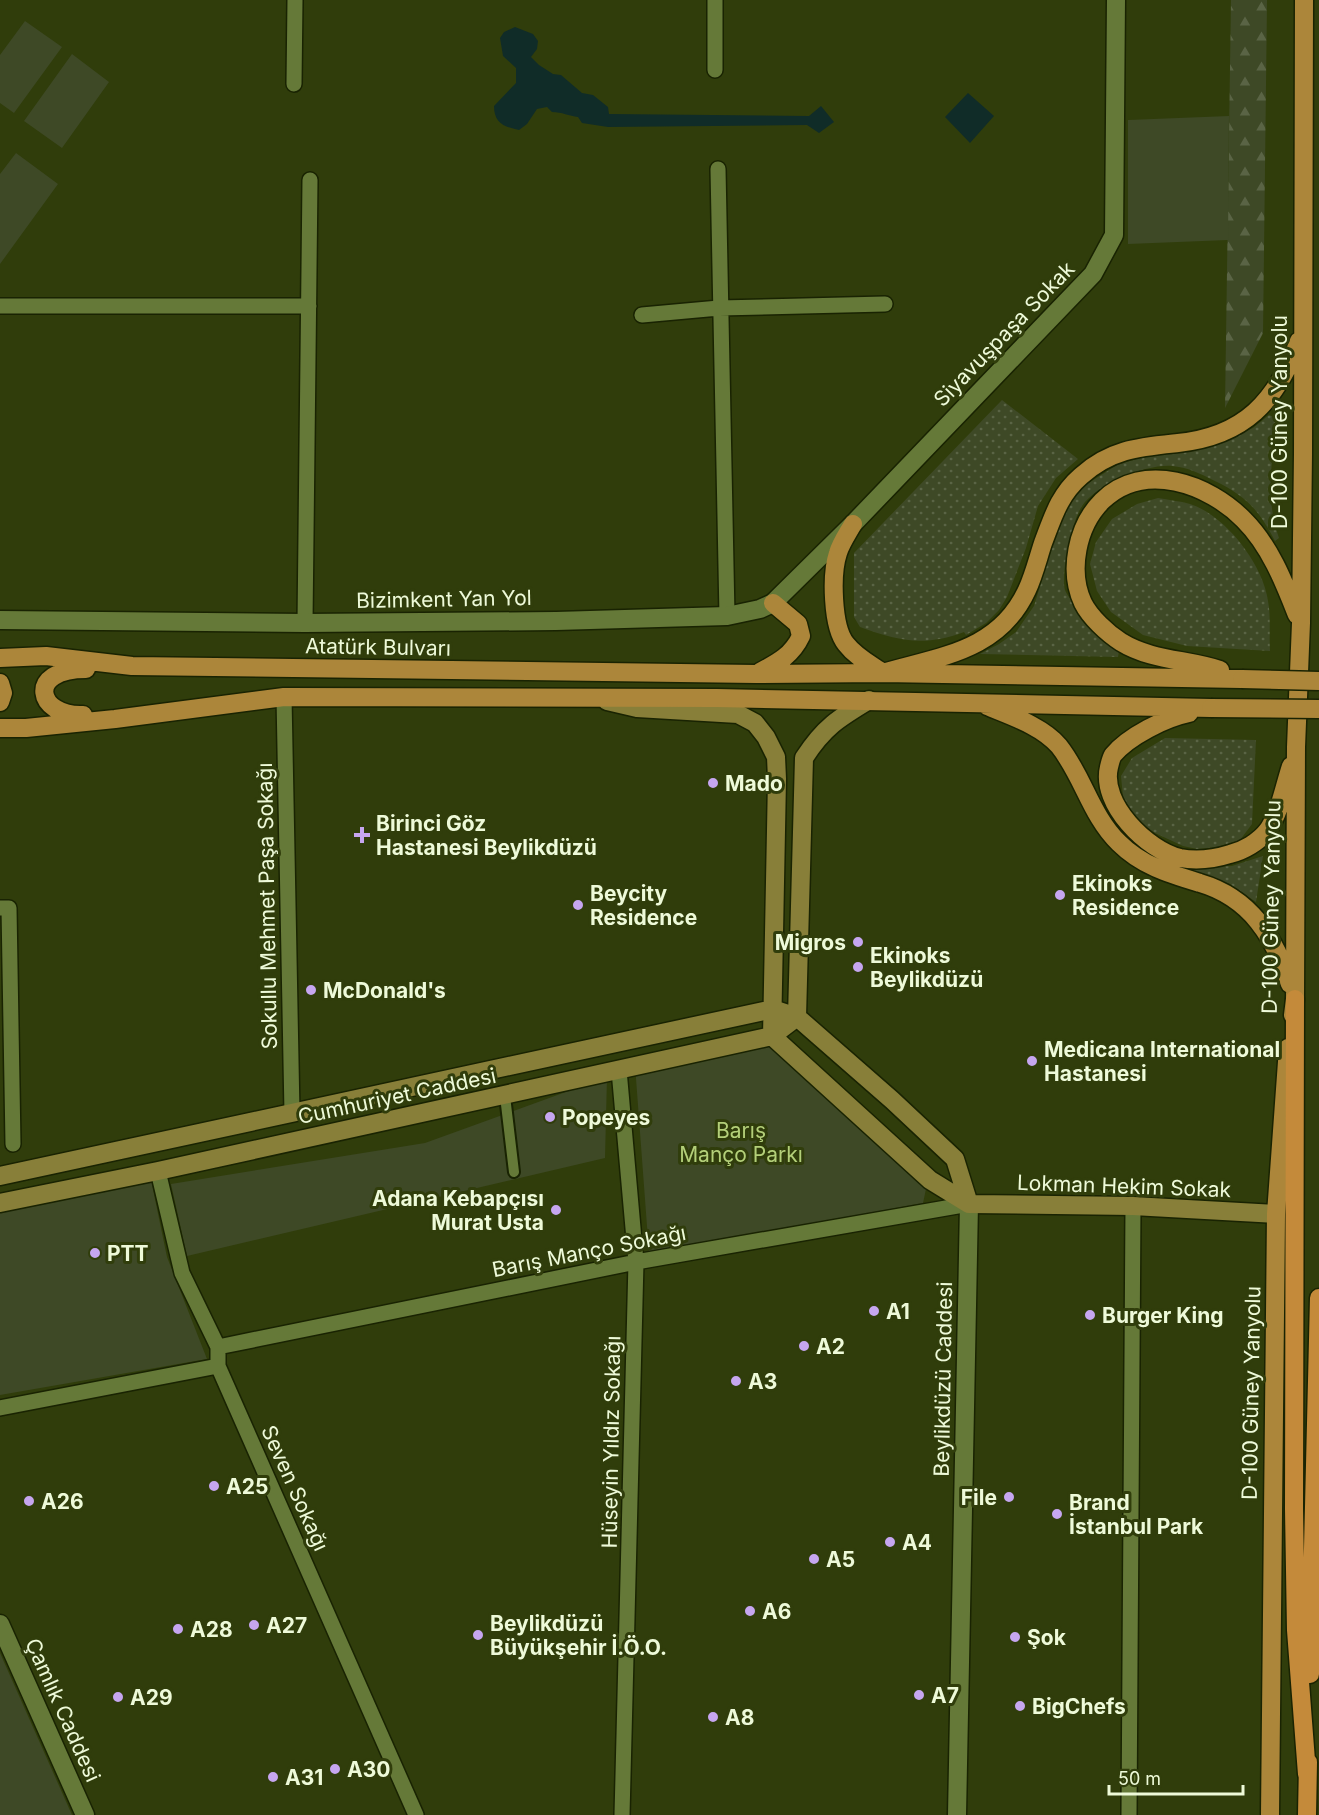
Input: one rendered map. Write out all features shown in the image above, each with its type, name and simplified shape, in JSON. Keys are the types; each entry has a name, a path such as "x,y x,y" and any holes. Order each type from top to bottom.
{"highway":[{"path":"1295,999 1294,1520 1296,1630 1307,1774"},
{"path":"1307,1815 1319,1298"}],"main road":[{"name":"D-100 Güney Yanyolu","path":"1270,1815 1276,1214 1287,1062 1295,999 1296,747 1301,623 1304,0"},
{"path":"883,673 959,651 994,634 1007,623 1027,590 1054,509 1067,490 1081,476 1102,460 1123,451 1209,438 1236,426 1255,414 1272,395 1282,379 1302,334"},
{"path":"1242,679 1217,669 1163,659 1121,642 1095,618 1083,603 1076,565 1083,531 1101,502 1112,493 1152,479 1182,483 1212,496 1244,520 1260,539 1287,588 1301,623"},
{"path":"853,524 838,552 835,597 838,631 857,656 883,673 1319,681"},
{"path":"756,674 785,658 795,648 801,636 798,624 773,603"},
{"name":"Atatürk Bulvarı","path":"0,658 46,656 132,666 756,674 883,673"},
{"path":"114,719 102,715 69,715 62,712 46,699 44,689 46,681 63,670 116,670 132,666"},
{"path":"0,683 3,693 0,702"},
{"path":"0,728 26,728 114,719 284,697 869,700 1319,709"},
{"path":"588,697 637,708 738,714 755,723 770,743 776,757 772,1036 930,1180 969,1204"},
{"path":"773,1009 797,1017 804,758 833,722 869,700"},
{"path":"980,703 1043,732 1058,744 1070,762 1097,815 1118,843 1136,857 1160,870 1224,892 1248,909 1274,944 1295,999"},
{"path":"1211,708 1165,720 1135,736 1112,756 1108,772 1115,803 1126,821 1141,836 1163,851 1179,858 1201,859 1238,852 1252,844 1267,832 1273,820 1296,747"},
{"name":"Cumhuriyet Caddesi","path":"0,1176 773,1009"},
{"name":"Cumhuriyet Caddesi","path":"0,1203 505,1096 772,1036 797,1017"},
{"name":"Beylikdüzü Caddesi","path":"797,1017 955,1159 969,1204"},
{"path":"616,1042 619,1070"},
{"path":"292,1113 292,1142"},
{"name":"Lokman Hekim Sokak","path":"969,1204 1133,1206 1276,1214"}],"street":[{"path":"294,84 295,0"},
{"path":"715,0 715,70"},
{"name":"Siyavuşpaşa Sokak","path":"853,524 1093,274 1114,235 1116,0"},
{"path":"718,170 727,615"},
{"path":"305,623 310,180"},
{"path":"642,315 719,308 885,304"},
{"path":"0,306 309,306"},
{"name":"Bizimkent Yan Yol","path":"0,620 305,623 556,621 727,615 760,609 773,603 853,524"},
{"name":"Sokullu Mehmet Paşa Sokağı","path":"284,697 292,1113"},
{"path":"0,908 9,908 13,1144"},
{"name":"Hüseyin Yıldız Sokağı","path":"619,1070 636,1262 622,1815"},
{"path":"505,1096 514,1172"},
{"name":"Seven Sokağı","path":"158,1171 182,1273 218,1347 218,1366 416,1815"},
{"name":"Barış Manço Sokağı","path":"218,1347 636,1262 969,1204"},
{"name":"Beylikdüzü Caddesi","path":"957,1815 969,1204"},
{"path":"1129,1815 1133,1206"},
{"path":"0,1408 218,1366"},
{"name":"Çamlık Caddesi","path":"0,1624 85,1815"}],"green space":[{"path":"1231,0 1267,0 1263,333 1225,408"},
{"path":"25,21 62,47 14,113 0,103 0,55"},
{"path":"72,54 109,82 62,148 24,121"},
{"path":"1229,116 1228,240 1128,244 1128,120"},
{"path":"16,153 58,184 0,264 0,174"},
{"path":"1002,400 1078,459 1056,478 1038,506 1026,548 1007,597 999,610 986,623 966,635 964,632 936,640 899,639 860,627 854,617 854,553"},
{"path":"1269,415 1279,419 1272,464 1271,494 1279,538 1275,541 1257,512 1243,498 1194,471 1161,466 1123,477 1099,490 1082,506 1071,535 1064,580 1066,592 1084,620 1099,637 1119,651 1118,657 980,654 1016,632 1034,606 1063,512 1076,491 1117,465 1140,458 1198,449 1227,440 1253,428"},
{"path":"1158,498 1190,504 1203,510 1229,530 1240,543 1259,572 1265,587 1269,613 1270,651 1187,646 1143,635 1111,612 1097,591 1090,564 1096,542 1112,519 1137,504"},
{"path":"1165,738 1256,740 1252,824 1240,840 1217,847 1197,849 1183,846 1155,833 1137,821 1123,797 1121,776 1132,758"},
{"path":"1263,856 1256,902 1230,884 1186,868 1232,866"},
{"name":"Barış Manço Parkı","path":"771,1042 926,1189 923,1203 649,1253 635,1065"},
{"path":"607,1077 605,1158 187,1256 171,1184 425,1143"},
{"path":"151,1180 167,1257 207,1359 0,1395 0,1211"},
{"path":"0,1653 72,1815 0,1815"}],"water":[{"path":"515,27 533,34 538,41 537,49 531,57 539,65 553,74 561,75 582,93 593,95 608,107 609,114 809,116 821,106 834,122 819,133 807,125 608,127 582,123 578,117 552,112 547,107 537,109 527,124 519,130 501,123 494,112 494,106 516,83 516,68 503,56 500,38 504,32"},
{"path":"968,93 994,116 970,143 945,117"}],"place":[{"name":"Mado","path":"713,783"},
{"name":"Birinci Göz Hastanesi Beylikdüzü","path":"362,835"},
{"name":"Ekinoks Residence","path":"1060,895"},
{"name":"Beycity Residence","path":"578,905"},
{"name":"Migros","path":"858,942"},
{"name":"Ekinoks Beylikdüzü","path":"858,967"},
{"name":"McDonald's","path":"311,990"},
{"name":"Medicana International Hastanesi","path":"1032,1061"},
{"name":"Popeyes","path":"550,1117"},
{"name":"Adana Kebapçısı Murat Usta","path":"556,1210"},
{"name":"PTT","path":"95,1253"},
{"name":"A1","path":"874,1311"},
{"name":"Burger King","path":"1090,1315"},
{"name":"A2","path":"804,1346"},
{"name":"A3","path":"736,1381"},
{"name":"A25","path":"214,1486"},
{"name":"File","path":"1009,1497"},
{"name":"A26","path":"29,1501"},
{"name":"Brand İstanbul Park","path":"1057,1514"},
{"name":"A4","path":"890,1542"},
{"name":"A5","path":"814,1559"},
{"name":"A6","path":"750,1611"},
{"name":"A27","path":"254,1625"},
{"name":"A28","path":"178,1629"},
{"name":"Beylikdüzü Büyükşehir İ.Ö.O.","path":"478,1635"},
{"name":"Şok","path":"1015,1637"},
{"name":"A7","path":"919,1695"},
{"name":"A29","path":"118,1697"},
{"name":"BigChefs","path":"1020,1706"},
{"name":"A8","path":"713,1717"},
{"name":"A30","path":"335,1769"},
{"name":"A31","path":"273,1777"}]}
